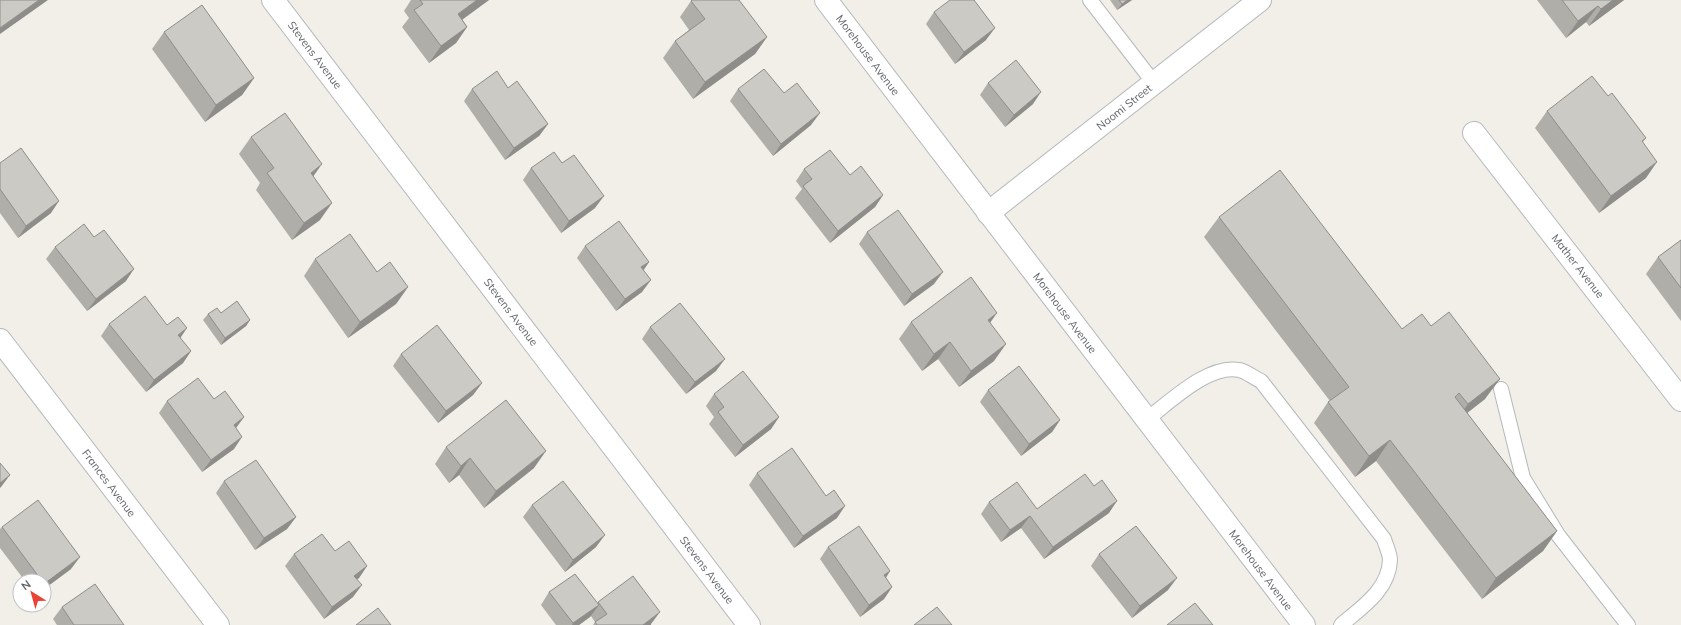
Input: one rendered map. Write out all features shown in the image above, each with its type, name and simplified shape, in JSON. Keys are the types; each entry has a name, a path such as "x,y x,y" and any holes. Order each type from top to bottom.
{"street":[{"name":"Stevens Avenue","path":"273,0 749,625"},
{"name":"Morehouse Avenue","path":"826,0 1304,625"},
{"name":"Naomi Street","path":"988,213 1260,0"},
{"name":"Mather Avenue","path":"1474,133 1681,400"},
{"name":"Frances Avenue","path":"0,340 218,625"}],"lane":[{"path":"1090,0 1154,84"},
{"path":"1146,420 1198,381 1222,370 1240,370 1261,381 1384,539 1390,560 1385,581 1375,596 1341,625"},
{"path":"1501,389 1523,478 1558,535 1628,625"}],"building":[{"path":"0,0 39,0 0,28"},
{"path":"420,0 477,0 458,14 467,27 441,46 414,10 423,4"},
{"path":"739,0 767,37 705,82 675,41 705,19 691,1"},
{"path":"950,0 974,0 995,28 964,52 934,12"},
{"path":"1119,0 1128,0 1122,4"},
{"path":"1562,0 1613,0 1601,9 1598,6 1578,21"},
{"path":"202,5 254,78 216,105 164,32"},
{"path":"1016,60 1041,92 1014,115 988,83"},
{"path":"764,69 784,93 797,83 820,113 781,144 738,89"},
{"path":"497,71 508,88 517,81 548,124 514,148 472,89"},
{"path":"1592,76 1608,96 1612,93 1646,138 1642,141 1657,162 1611,196 1547,111"},
{"path":"285,113 322,164 311,173 332,203 304,223 267,173 274,168 251,137"},
{"path":"21,148 59,201 26,226 0,189 0,163"},
{"path":"830,150 850,175 861,166 883,195 838,231 803,186 812,179 804,169"},
{"path":"554,152 562,163 574,155 604,196 569,221 531,168"},
{"path":"1280,170 1402,329 1422,314 1431,326 1449,312 1500,379 1468,404 1459,393 1455,397 1557,531 1496,578 1390,440 1369,456 1328,402 1349,387 1219,217"},
{"path":"898,210 943,272 912,294 867,232"},
{"path":"619,221 649,262 641,267 651,280 625,299 585,246"},
{"path":"84,224 94,237 104,230 134,269 96,299 55,247"},
{"path":"350,234 377,272 390,262 408,287 360,322 315,259"},
{"path":"1681,240 1681,288 1658,257"},
{"path":"971,277 997,313 988,320 1006,344 971,371 950,342 934,354 911,322"},
{"path":"145,296 167,325 178,317 187,328 178,335 191,351 154,380 109,324"},
{"path":"237,301 250,320 225,338 208,314 217,308 221,313"},
{"path":"680,303 725,359 695,382 650,327"},
{"path":"437,325 482,383 446,411 401,354"},
{"path":"1019,366 1060,420 1029,444 988,390"},
{"path":"743,371 779,417 743,445 718,412 724,407 714,394"},
{"path":"198,378 214,399 225,391 244,417 234,425 242,437 211,460 167,401"},
{"path":"506,400 546,451 496,491 470,458 461,466 446,447"},
{"path":"792,448 826,496 834,490 845,506 803,536 757,473"},
{"path":"256,460 296,517 264,538 224,481"},
{"path":"0,463 10,475 0,483"},
{"path":"1085,474 1094,486 1102,480 1117,501 1053,547 1030,516 1010,530 989,502 1017,482 1037,509"},
{"path":"563,481 605,535 573,560 532,505"},
{"path":"38,500 80,557 52,578 52,573 36,573 2,527"},
{"path":"859,526 890,571 884,575 892,587 869,605 828,547"},
{"path":"1136,526 1177,578 1140,606 1099,554"},
{"path":"322,534 335,551 349,541 367,566 354,576 362,585 332,607 294,554"},
{"path":"575,574 599,605 573,623 549,592"},
{"path":"633,576 660,612 643,625 597,625 595,622 607,614 598,602"},
{"path":"95,584 124,625 74,625 62,607"},
{"path":"1195,603 1213,625 1167,625"},
{"path":"937,607 952,625 914,625"},
{"path":"378,608 391,625 356,625"}]}
